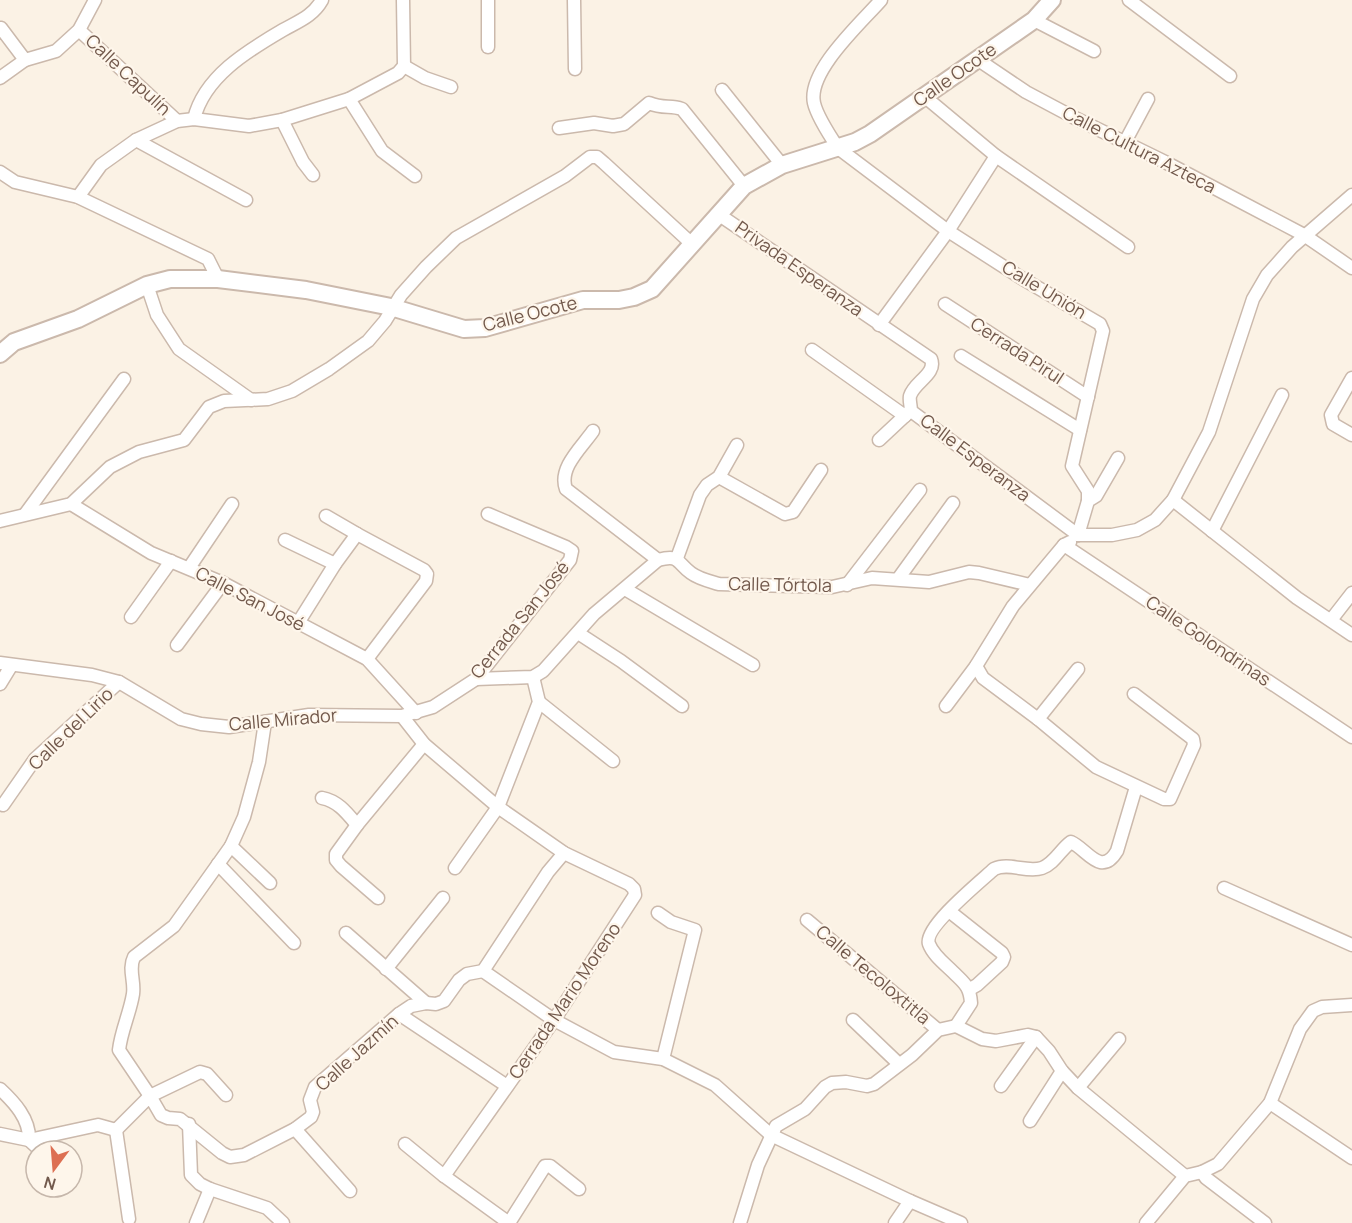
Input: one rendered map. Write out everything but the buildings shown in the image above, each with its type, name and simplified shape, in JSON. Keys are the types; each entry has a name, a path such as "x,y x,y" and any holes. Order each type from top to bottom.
{"street":[{"path":"0,78 25,60 56,51 79,30 95,0"},
{"path":"194,119 197,106 213,80 262,42 315,11 322,0"},
{"path":"78,197 101,165 136,141 177,121 194,119 249,126 282,120 349,99 398,73 404,66 403,0"},
{"path":"488,0 488,47"},
{"path":"574,0 575,69"},
{"path":"838,148 829,135 814,102 814,86 821,72 881,0"},
{"name":"Calle Ocote","path":"0,354 14,342 78,319 147,285 170,279 218,279 306,290 392,307 464,329 485,328 584,300 634,297 652,289 744,186 782,165 838,148 870,134 1034,21 1052,0"},
{"path":"1129,0 1230,76"},
{"path":"1034,21 1094,51"},
{"path":"1,28 25,60"},
{"name":"Calle Capulín","path":"79,30 177,121"},
{"name":"Calle Cultura Azteca","path":"977,59 1026,92 1304,235 1352,268"},
{"path":"404,66 425,78 451,87"},
{"path":"722,90 782,165"},
{"path":"924,96 996,156 1128,247"},
{"path":"349,99 382,151 415,176"},
{"path":"1125,142 1148,99"},
{"path":"559,128 594,123 613,126 624,124 649,103 661,108 676,106 682,109 744,186"},
{"path":"282,120 303,162 313,175"},
{"path":"136,141 246,200"},
{"name":"Calle Unión","path":"838,148 948,231 1023,279 1100,324 1103,331 1072,466 1088,491 1088,501"},
{"path":"879,326 948,231 996,156"},
{"path":"0,521 71,504 110,467 139,452 184,440 209,407 224,401 268,399 292,391 329,369 378,331 392,307 426,267 456,238 565,176 590,158 597,157 692,244"},
{"path":"0,172 15,182 78,197 208,259 218,279"},
{"path":"946,706 976,666 1008,613 1064,545 1078,535 1112,535 1137,530 1155,520 1173,500 1209,432 1253,298 1267,275 1304,235 1352,195"},
{"name":"Privada Esperanza","path":"718,214 879,326"},
{"path":"147,285 157,315 179,349 251,400"},
{"name":"Cerrada Pirul","path":"945,304 1088,397"},
{"name":"Calle Esperanza","path":"879,326 931,359 933,364 931,370 914,388 909,398 908,413 1078,535"},
{"path":"812,350 908,413 879,440"},
{"path":"961,356 1080,430"},
{"path":"1352,378 1331,415 1333,424 1352,435"},
{"path":"26,513 123,379"},
{"path":"1212,531 1282,395"},
{"path":"593,431 566,469 563,480 566,489 658,560"},
{"path":"476,679 533,677 543,671 594,614 658,560 669,557 678,558 700,495 707,485 719,477 738,445"},
{"path":"1078,535 1088,501 1096,495 1118,458"},
{"path":"719,477 785,514 793,512 821,470"},
{"path":"847,585 920,490"},
{"path":"1173,500 1297,598 1352,635"},
{"path":"898,579 953,503"},
{"name":"Calle San José","path":"71,504 151,552 223,583 367,659 416,713"},
{"path":"189,568 232,504"},
{"name":"Cerrada San José","path":"402,717 445,701 476,679 570,560 572,551 566,547 488,514"},
{"path":"326,516 424,570 427,574 426,581 367,659"},
{"path":"297,623 357,534"},
{"path":"285,540 335,564"},
{"name":"Calle Golondrinas","path":"1064,545 1352,737"},
{"name":"Calle Tórtola","path":"678,558 690,572 704,580 718,584 814,588 847,585 872,578 929,582 969,572 1030,585"},
{"path":"131,617 171,561"},
{"path":"177,645 223,583"},
{"path":"625,589 753,665"},
{"path":"1331,620 1352,593"},
{"path":"578,633 682,706"},
{"path":"0,684 6,664"},
{"name":"Calle Mirador","path":"6,664 92,675 118,682 181,719 201,724 229,727 309,715 402,717"},
{"path":"976,666 983,678 1038,719 1096,768 1164,799 1170,799 1194,745 1193,740 1134,694"},
{"path":"1038,719 1078,669"},
{"path":"455,867 498,807 539,702 533,677"},
{"name":"Calle del Lirio","path":"3,805 35,759 118,682"},
{"path":"539,702 613,761"},
{"path":"402,717 424,744 498,807 564,852 548,872 483,971 554,1020 614,1052 663,1059 715,1085 771,1135 961,1223"},
{"path":"265,722 259,762 244,817 231,846 174,926 134,957 130,964 133,995 119,1050 161,1115 180,1119 189,1124 191,1175 200,1185 267,1208 283,1223"},
{"path":"378,898 336,860 336,854 424,744"},
{"path":"956,1026 971,1003 970,989 936,955 929,944 930,933 949,911 994,869 1001,866 1040,869 1071,842 1091,860 1103,862 1112,859 1117,851 1136,787"},
{"path":"322,798 332,799 357,825"},
{"path":"231,846 270,883"},
{"name":"Cerrada Mario Moreno","path":"444,1176 554,1020 635,895 634,889 622,879 564,852"},
{"path":"218,864 294,943"},
{"path":"1224,888 1352,945"},
{"path":"387,969 443,898"},
{"path":"949,911 1004,957 1002,962 970,989"},
{"path":"658,913 672,922 694,930 663,1059"},
{"name":"Calle Tecoloxtitla","path":"807,920 938,1030"},
{"path":"346,933 426,1003"},
{"name":"Calle Jazmín","path":"189,1124 222,1153 230,1157 244,1155 295,1129 311,1117 313,1112 310,1100 315,1087 399,1014 411,1006 444,1001 459,980 467,974 483,971"},
{"path":"1146,1223 1185,1176 1202,1172 1222,1159 1270,1103 1300,1029 1313,1011 1322,1007 1352,1005"},
{"path":"399,1014 507,1086"},
{"path":"853,1020 899,1064"},
{"path":"740,1223 758,1165 776,1126 806,1109 825,1087 832,1083 846,1082 867,1086 874,1084 912,1055 938,1030 956,1026 982,1039 996,1041 1028,1035 1036,1037 1078,1088 1185,1176"},
{"path":"1001,1086 1036,1037"},
{"path":"1078,1088 1119,1039"},
{"path":"1030,1120 1062,1071"},
{"path":"116,1130 150,1096 200,1072 207,1074 226,1095"},
{"path":"0,1089 15,1103 29,1130 29,1139"},
{"path":"1270,1103 1352,1158"},
{"path":"34,1139 98,1125 116,1130"},
{"path":"295,1129 350,1191"},
{"path":"116,1130 129,1219"},
{"path":"0,1134 24,1139"},
{"path":"405,1144 444,1176 509,1223 545,1166 550,1166 579,1189"},
{"path":"1202,1172 1206,1178 1265,1223"},
{"path":"196,1223 210,1189"},
{"path":"895,1223 910,1201"}]}
